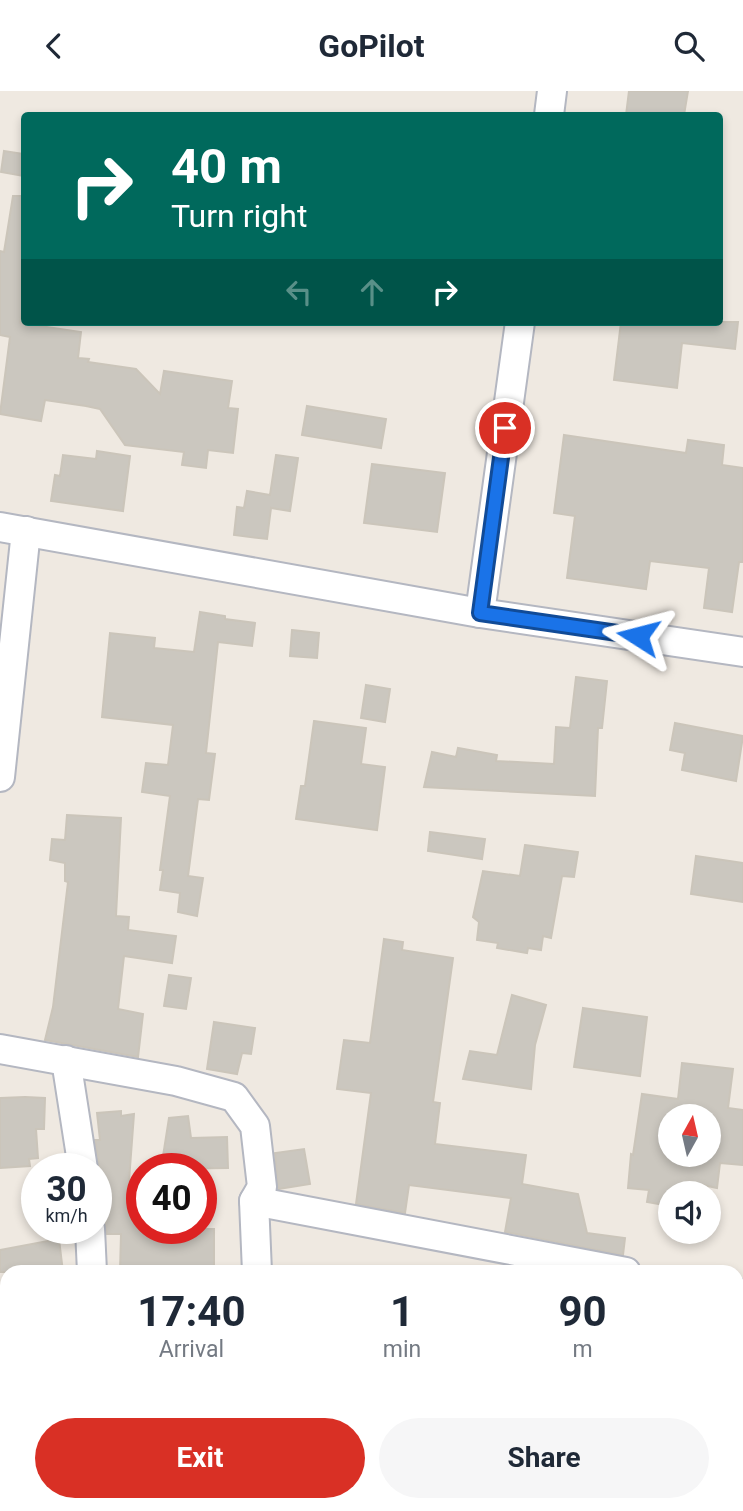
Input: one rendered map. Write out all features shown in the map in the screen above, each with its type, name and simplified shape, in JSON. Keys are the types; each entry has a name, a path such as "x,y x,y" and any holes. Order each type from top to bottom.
{"street":[{"path":"549,112 552,91"},
{"path":"480,613 519,326"},
{"path":"0,777 13,529 480,613 743,652"},
{"path":"0,1049 176,1081 234,1097 255,1126 262,1187 254,1201 257,1265"},
{"path":"66,1060 81,1153"},
{"path":"254,1201 589,1265"},
{"path":"91,1244 92,1265"}],"building":[{"path":"629,91 688,91 684,112 626,112"},
{"path":"4,151 21,154 21,175 1,172"},
{"path":"13,196 21,196 21,326 81,332 78,358 136,369 160,394 164,371 232,381 228,408 238,409 233,453 208,450 206,468 182,465 184,452 125,445 100,409 86,406 45,400 41,421 0,414 10,337 0,335 0,251 4,252"},
{"path":"723,322 738,322 735,349 682,343 677,388 614,380 621,326 723,326"},
{"path":"307,406 386,419 381,448 302,435"},
{"path":"564,435 686,453 688,440 724,445 722,465 743,468 743,562 739,562 732,612 704,608 709,568 650,561 646,589 567,578 575,516 554,513"},
{"path":"97,451 130,456 123,511 51,501 55,475 60,476 63,455 96,459"},
{"path":"276,455 298,458 290,511 271,508 267,539 234,535 237,507 244,508 247,491 270,495"},
{"path":"372,464 445,473 437,532 364,523"},
{"path":"200,612 255,623 252,646 218,642 206,753 215,754 209,800 198,799 188,876 203,878 197,916 178,912 180,893 160,890 163,870 160,870 170,796 142,792 146,763 168,765 173,725 102,717 110,633 155,638 154,648 194,652"},
{"path":"292,630 319,633 317,658 290,656"},
{"path":"576,677 607,681 602,728 598,728 595,796 424,787 432,752 456,757 458,748 497,755 496,761 554,764 556,727 570,728"},
{"path":"366,685 390,689 385,722 361,718"},
{"path":"314,721 366,728 361,764 385,767 377,830 296,819 301,786 305,786"},
{"path":"675,723 743,736 736,781 682,770 685,753 670,750"},
{"path":"67,815 121,818 116,916 129,917 128,930 176,936 172,963 124,956 118,1009 143,1014 138,1057 45,1040 53,1007 68,882 65,881 65,863 50,860 52,839 65,840"},
{"path":"430,832 485,839 482,859 428,851"},
{"path":"525,845 578,852 574,877 562,876 551,938 543,936 541,950 528,948 527,953 497,948 498,943 477,940 479,922 473,917 483,871 520,876"},
{"path":"696,856 743,863 743,902 691,894"},
{"path":"384,939 403,942 402,950 453,958 433,1102 440,1103 435,1144 526,1155 522,1184 578,1194 587,1233 625,1238 623,1255 505,1232 511,1198 409,1185 405,1213 356,1204 371,1093 337,1089 344,1040 370,1043"},
{"path":"169,975 191,978 186,1009 164,1006"},
{"path":"512,995 546,1005 535,1045 531,1089 463,1079 470,1051 497,1055"},
{"path":"583,1008 647,1017 640,1076 574,1067"},
{"path":"214,1022 255,1028 251,1054 242,1053 237,1074 207,1069"},
{"path":"682,1063 733,1069 728,1108 743,1110 743,1165 721,1163 721,1104 658,1104 658,1167 720,1167 718,1181 658,1181 658,1204 647,1202 649,1190 628,1188 642,1094 678,1099"},
{"path":"0,1098 45,1098 44,1129 36,1129 38,1153 21,1153 21,1167 0,1168"},
{"path":"121,1111 121,1116 134,1114 131,1153 126,1153 126,1244 214,1244 214,1265 120,1265 121,1234 112,1234 112,1153 97,1153 95,1140 100,1140 97,1113"},
{"path":"188,1116 191,1138 227,1137 228,1168 217,1168 217,1153 164,1153 169,1118"},
{"path":"304,1149 310,1184 278,1189 275,1153"},
{"path":"32,1244 60,1244 62,1265 0,1265 0,1250"}],"route":[{"path":"505,428 480,613 638,636"}]}
